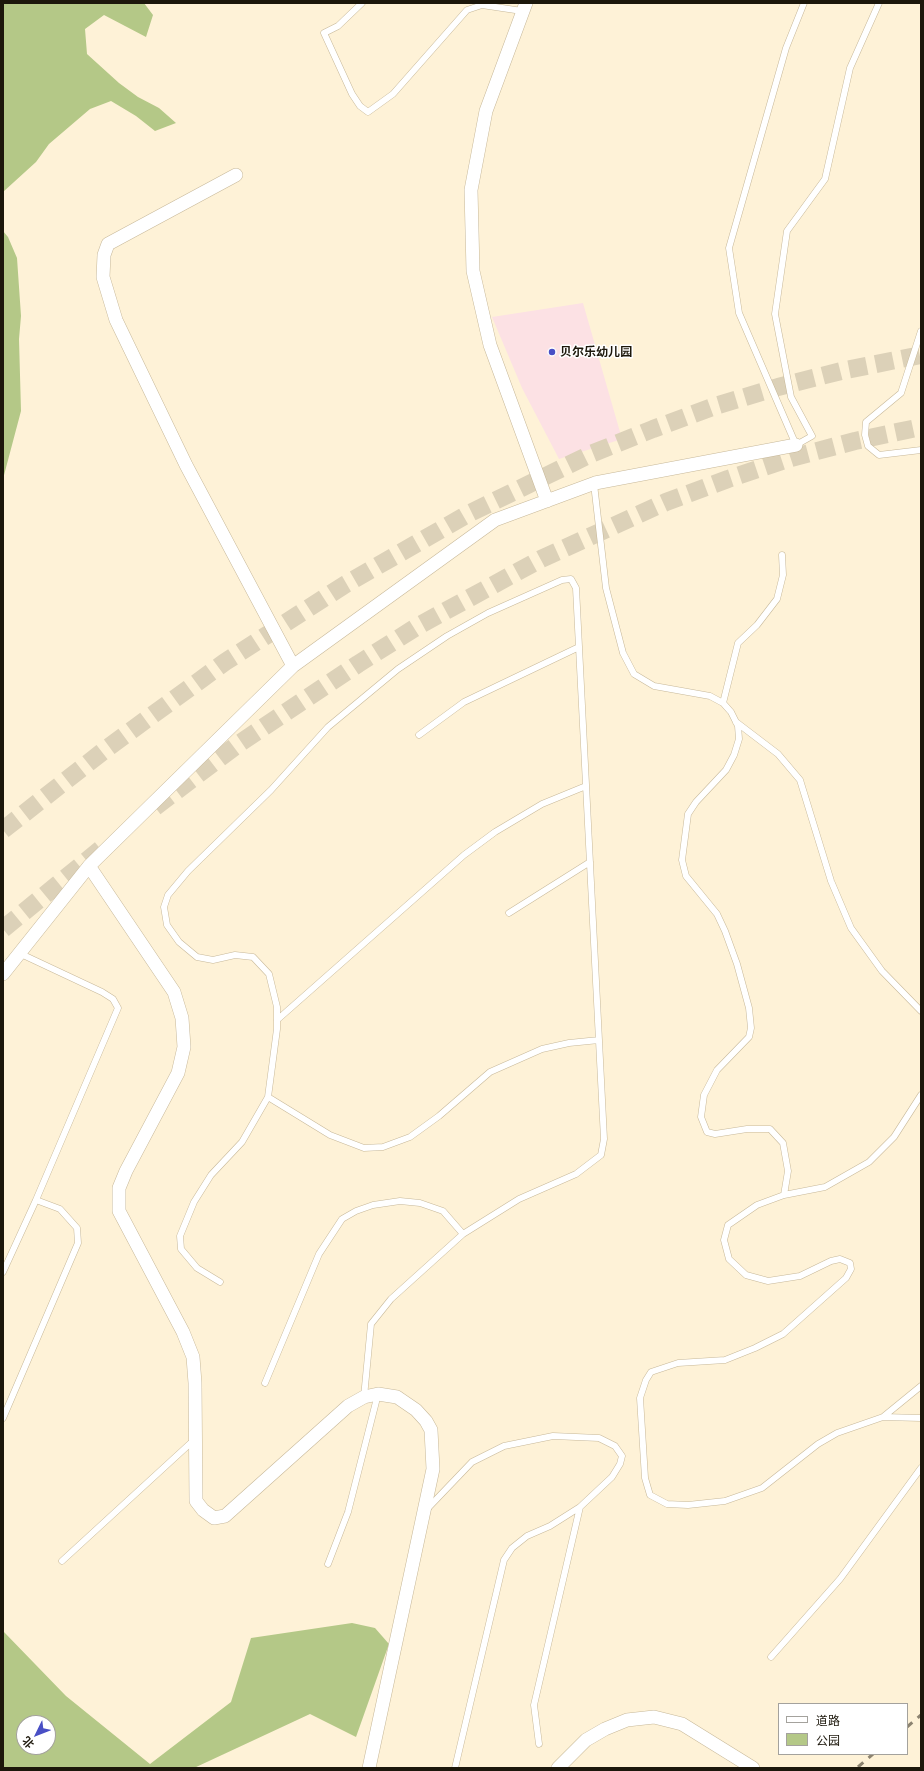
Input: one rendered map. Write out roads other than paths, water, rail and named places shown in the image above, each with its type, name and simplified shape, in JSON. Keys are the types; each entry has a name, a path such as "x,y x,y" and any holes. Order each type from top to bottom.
{"street":[{"path":"524,7 486,111 471,190 473,271 490,345 547,501"},
{"path":"236,175 108,244 104,255 103,277 116,320 186,464 293,666"},
{"path":"3,974 21,954 89,866 293,666 496,520 594,484 796,445"},
{"path":"89,866 174,992 182,1018 184,1047 178,1073 126,1171 119,1188 119,1211 183,1332 193,1357 195,1383 196,1500 203,1510 214,1518 225,1516 348,1406 364,1397 378,1394 396,1397 416,1410 426,1420 431,1430 433,1469 368,1768"},
{"path":"558,1768 586,1740 605,1729 627,1720 654,1717 682,1724 753,1768"}],"lane":[{"path":"362,3 338,26 324,33 352,94 360,106 368,112 393,94 467,10 482,5 524,7"},
{"path":"804,3 786,48 729,248 739,312 796,445 812,436 791,397 775,314 787,231 825,179 850,68 880,3"},
{"path":"921,331 901,393 866,422 865,435 868,446 879,455 921,450"},
{"path":"594,484 606,588 622,653 634,674 654,686 710,696 723,703 738,726 739,739 734,755 726,770 696,802 688,814 682,860 686,876 717,914 725,931 737,964 749,1008 751,1028 749,1037 717,1070 704,1095 701,1117 707,1132 715,1134 747,1129 770,1129 780,1138 783,1143 788,1171 784,1195"},
{"path":"723,703 738,643 757,625 777,599 783,575 782,555"},
{"path":"220,1282 198,1268 181,1249 180,1236 194,1202 211,1175 242,1142 268,1097 273,1070 277,1020 274,989 269,974 264,966 253,957 235,955 213,960 197,957 179,942 167,925 164,906 168,895 188,871 271,790 328,727 398,669 447,636 488,613 562,580 571,579 576,588 580,647 604,1139 601,1155 576,1174 519,1199 463,1234 391,1299 371,1324 364,1397"},
{"path":"419,734 464,702 580,647"},
{"path":"735,720 778,754 800,780 831,881 852,928 882,971 921,1011"},
{"path":"277,1020 470,850 495,832 542,804 586,786"},
{"path":"509,913 590,862"},
{"path":"3,1272 36,1200 118,1008 113,999 102,992 21,954"},
{"path":"268,1097 330,1135 364,1148 383,1147 410,1137 439,1116 490,1072 542,1050 569,1043 599,1040"},
{"path":"921,1095 894,1137 869,1162 825,1187 784,1195 757,1205 728,1225 724,1240 729,1259 746,1275 768,1281 800,1276 831,1261 840,1259 850,1263 851,1269 846,1278 783,1334 755,1348 725,1360 678,1363 651,1372 646,1380 640,1398 645,1478 650,1495 667,1504 688,1505 726,1501 762,1488 818,1444 837,1433 884,1417 921,1418"},
{"path":"3,1418 78,1243 77,1228 60,1209 36,1200"},
{"path":"266,1383 320,1254 342,1220 356,1211 373,1205 400,1201 420,1203 443,1211 463,1234"},
{"path":"884,1417 921,1386"},
{"path":"328,1564 348,1512 378,1394"},
{"path":"424,1512 472,1462 504,1446 553,1436 599,1438 616,1446 622,1456 620,1464 612,1477 580,1507 550,1526 527,1536 512,1548 504,1560 455,1768"},
{"path":"62,1561 195,1439"},
{"path":"771,1657 840,1579 921,1468"},
{"path":"538,1744 534,1705 580,1507"}],"tunnel":[{"path":"3,830 106,749 225,662 346,584 468,514 591,454 715,406 778,387 841,371 921,355"},
{"path":"155,807 237,745 358,664 418,626 541,559 666,502 728,479 791,458 855,441 921,427"},
{"path":"3,929 101,849"}],"railway":[{"path":"908,1726 921,1715"},
{"path":"858,1767 872,1755"}],"place":[{"name":"贝尔乐幼儿园","path":"552,352"}]}
